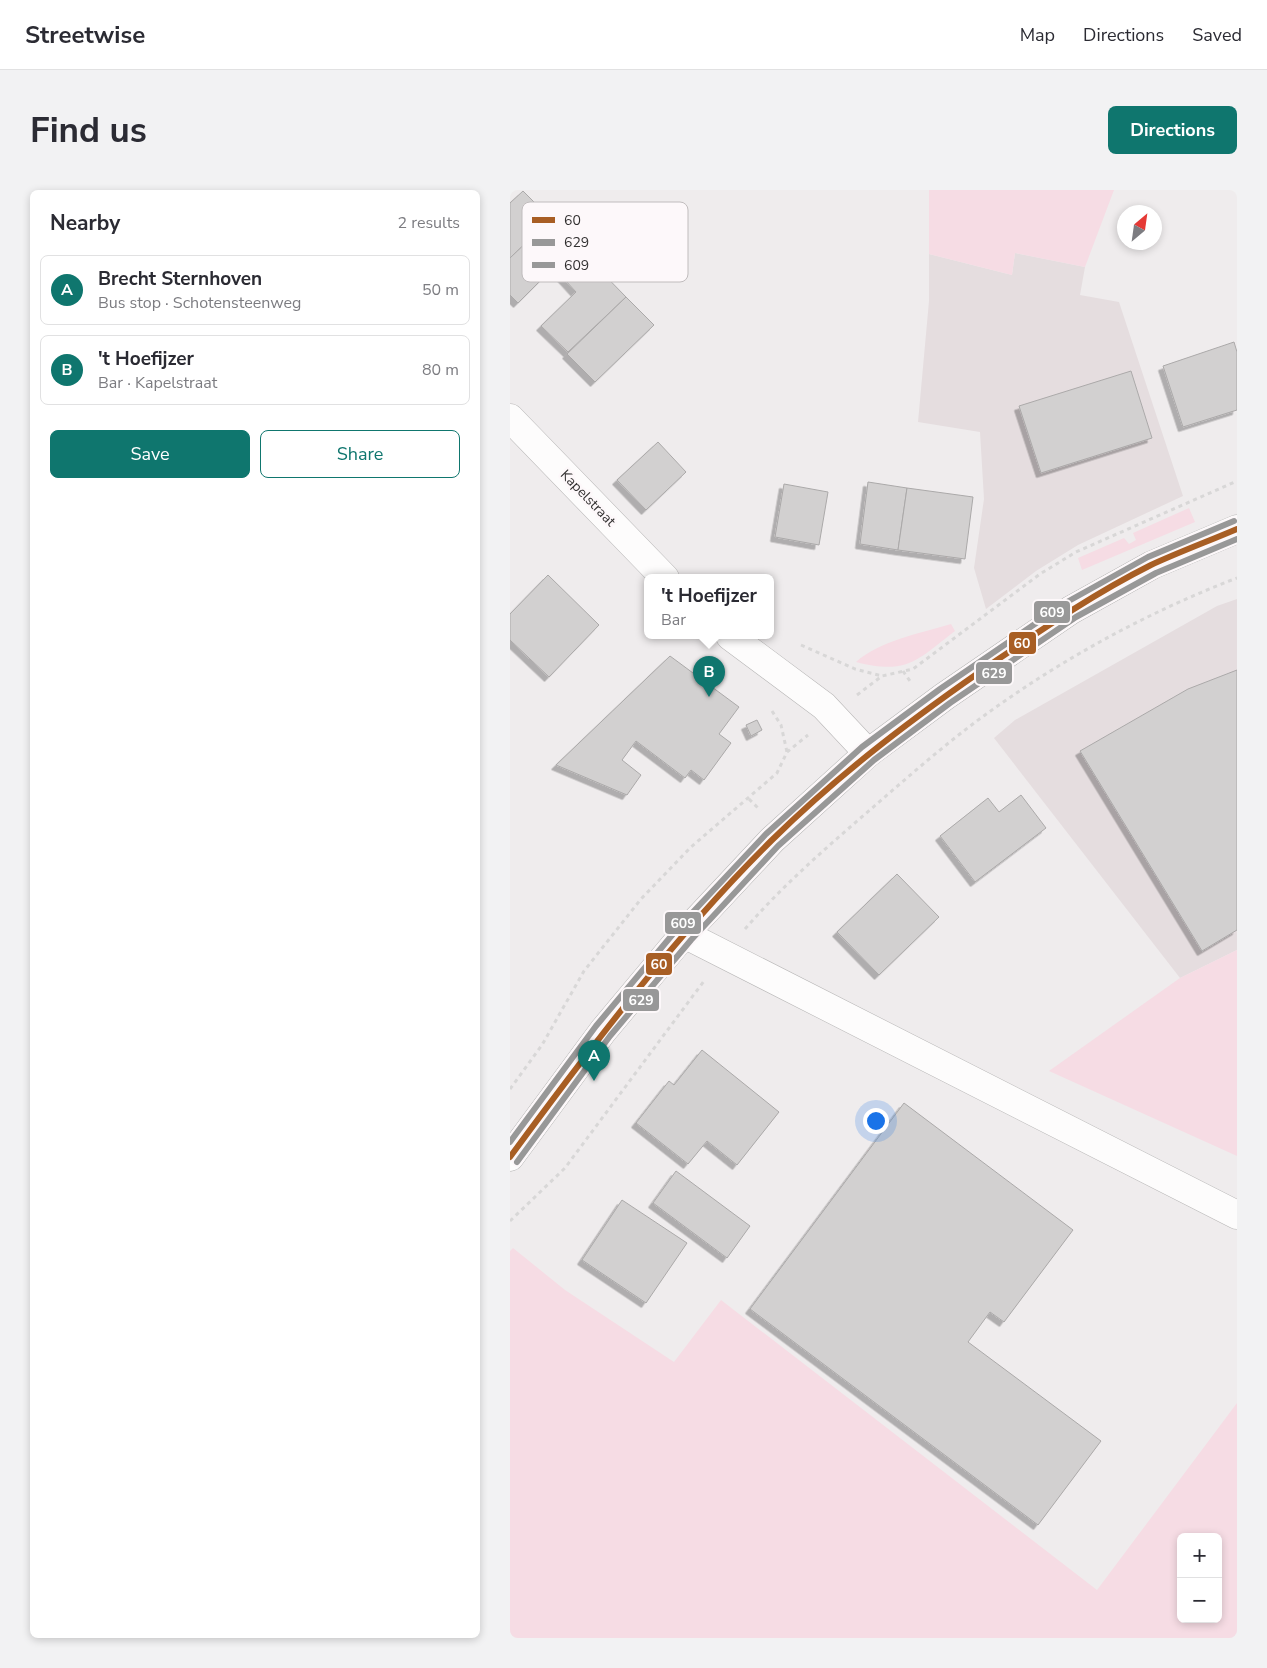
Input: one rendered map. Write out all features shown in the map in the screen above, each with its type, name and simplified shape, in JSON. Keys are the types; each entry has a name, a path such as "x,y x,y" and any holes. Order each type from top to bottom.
{"main road":[{"name":"Kapelstraat","path":"510,418 661,574"},
{"path":"510,1157 603,1032 684,934 772,840 868,753 944,696 1071,610 1152,565 1237,528"},
{"path":"734,639 824,706 868,753"},
{"path":"684,934 1237,1215"}],"path":[{"path":"510,1221 565,1168 723,953 795,875 924,763 984,716 1057,667 1110,638 1196,594 1237,578"},
{"path":"793,640 855,669 882,676"}],"shaded area":[{"path":"929,190 1114,190 1085,267 1015,253 1012,275 929,254"},
{"path":"1015,253 1085,267 1080,295 1119,302 1183,496 1078,545 1036,571 986,609 974,568 984,499 980,432 918,422 929,301 929,254 1012,275"},
{"path":"1189,508 1195,522 1082,570 1078,558 1124,538 1129,544 1136,540 1133,533"},
{"path":"1237,599 1237,950 1180,978 994,738 1015,720 1217,606"},
{"path":"951,624 955,631 910,663 888,667 856,662 866,654 889,643"},
{"path":"1237,950 1237,1156 1049,1071 1180,978"},
{"path":"513,1248 565,1290 674,1362 721,1300 1097,1590 1237,1403 1237,1638 510,1638 510,1251"}],"building":[{"path":"523,191 534,202 522,202 522,247 510,258 510,203"},
{"path":"522,247 522,282 539,282 518,303 510,295 510,258"},
{"path":"567,282 611,282 626,297 568,352 541,326 576,292"},
{"path":"626,297 654,325 595,382 567,354"},
{"path":"1234,342 1237,352 1237,410 1183,427 1163,366"},
{"path":"1131,371 1152,438 1041,473 1019,406"},
{"path":"658,442 686,472 646,510 617,480"},
{"path":"868,482 907,488 898,550 860,544"},
{"path":"784,484 828,492 819,545 775,537"},
{"path":"907,488 973,497 965,559 898,550"},
{"path":"548,575 599,625 549,677 510,640 510,614"},
{"path":"670,656 739,707 719,734 731,743 704,780 691,770 685,778 636,741 622,760 641,775 627,795 556,765"},
{"path":"1237,670 1237,930 1202,951 1080,751 1188,689"},
{"path":"757,720 762,730 751,736 746,725"},
{"path":"1021,795 1046,828 975,882 940,836 988,798 999,812"},
{"path":"897,874 939,917 879,975 837,932"},
{"path":"702,1050 779,1112 737,1165 707,1141 688,1164 636,1123 669,1081 674,1085"},
{"path":"904,1103 1073,1230 1004,1322 990,1312 968,1342 1101,1441 1038,1525 750,1309"},
{"path":"676,1171 750,1226 727,1258 653,1203"},
{"path":"622,1200 687,1243 646,1303 582,1260"}],"transit line":[{"name":"609","path":"510,1142 596,1026 678,928 766,834 862,747 940,689 1067,602 1148,557 1234,521"},
{"name":"60","path":"510,1157 571,1075 667,954 736,877 772,840 825,791 880,745 938,702 1072,610 1111,586 1151,565 1237,529"},
{"name":"629","path":"517,1162 610,1036 691,940 778,846 874,760 950,703 1076,617 1156,573 1237,539"}],"place":[{"name":"'t Hoefijzer","path":"709,697"},
{"name":"Brecht Sternhoven","path":"594,1081"}]}
